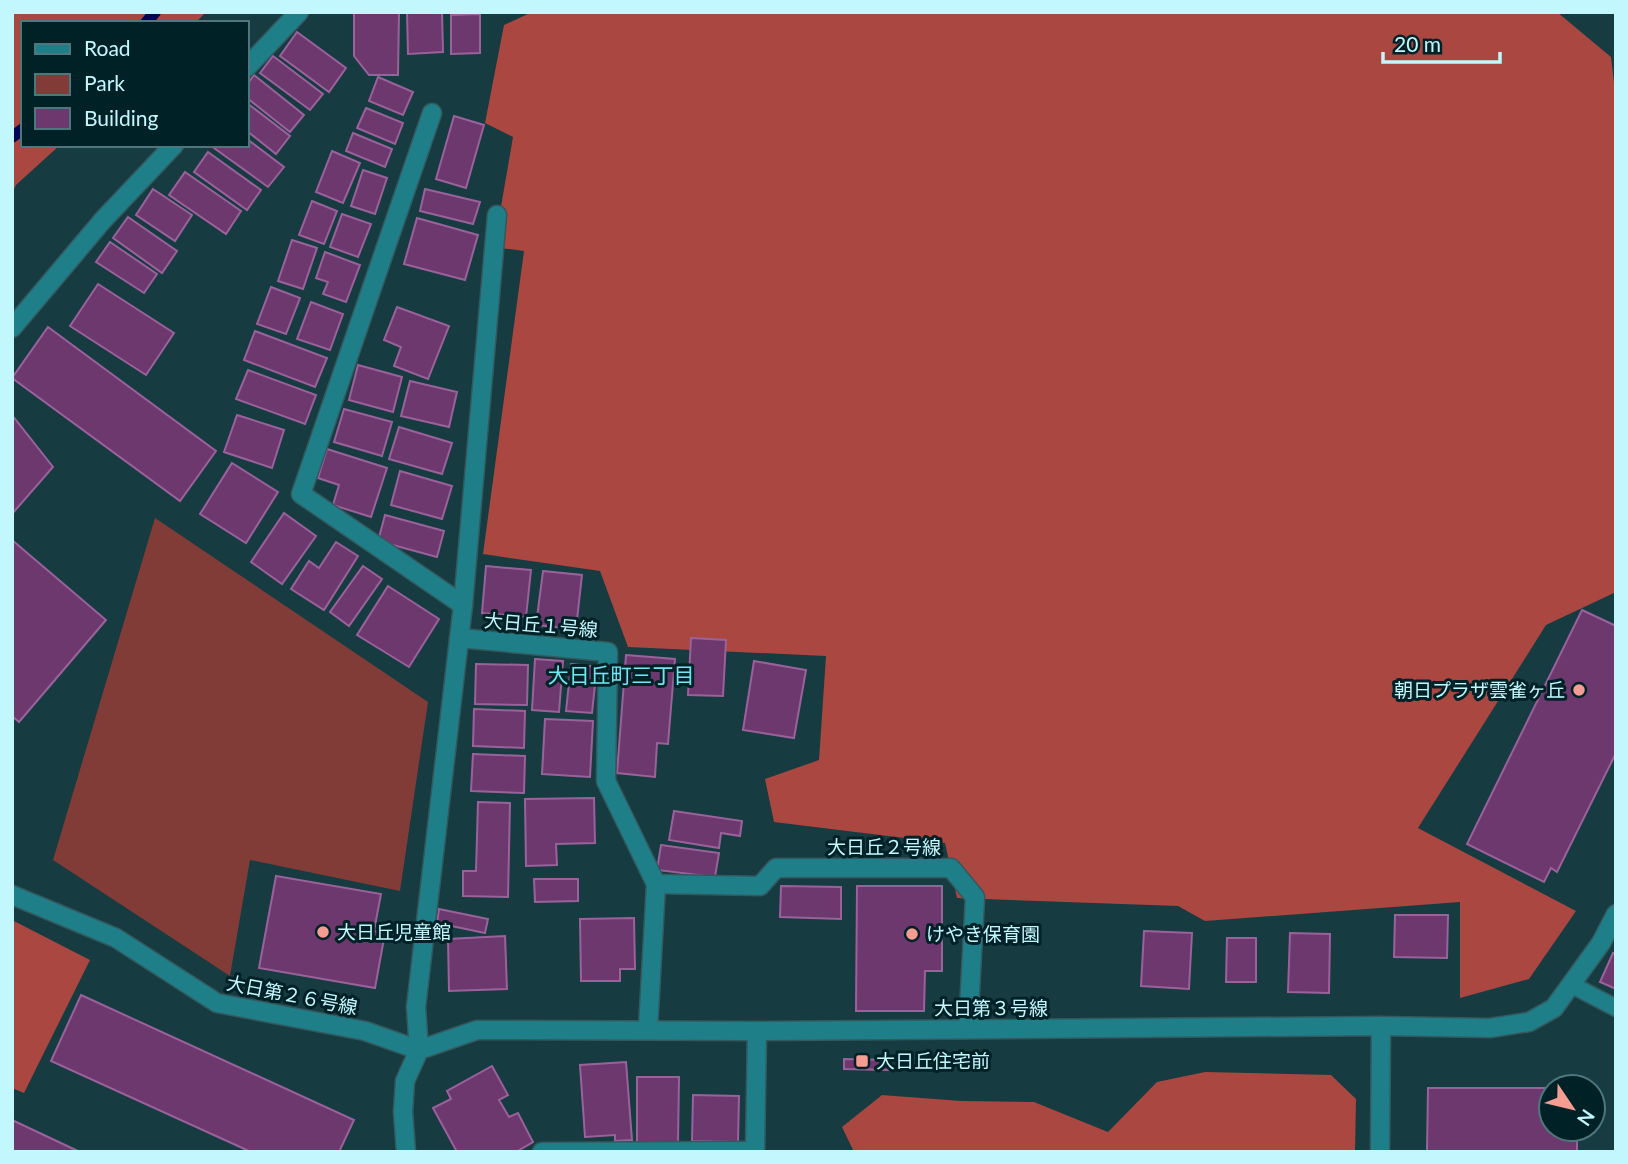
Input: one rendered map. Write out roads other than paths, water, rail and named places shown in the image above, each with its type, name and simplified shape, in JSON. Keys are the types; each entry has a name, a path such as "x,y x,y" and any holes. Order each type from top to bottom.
{"street":[{"path":"248,67 299,12"},
{"path":"432,113 301,494 463,605"},
{"path":"12,328 103,220 171,147"},
{"path":"406,1152 403,1112 405,1080 419,1050 416,1007 463,605 497,215"},
{"name":"大日丘１号線","path":"459,638 608,652 606,781 656,884 648,1029"},
{"name":"大日丘２号線","path":"656,884 760,886 776,868 951,868 975,897 968,1029"},
{"name":"大日第２６号線","path":"12,895 116,938 217,1003 365,1031 419,1050"},
{"name":"大日第３号線","path":"419,1050 477,1030 757,1031 1381,1026 1490,1028 1529,1022 1554,1008 1601,943 1616,914"},
{"path":"1380,1152 1381,1026"},
{"path":"542,1152 755,1151 757,1031"}],"lane":[{"path":"1573,985 1616,1008"}],"waterway":[{"path":"148,21 155,12"},
{"path":"12,137 21,130"}],"place":[{"name":"朝日プラザ雲雀ヶ丘","path":"1579,690"},
{"name":"大日丘児童館","path":"323,932"},
{"name":"けやき保育園","path":"912,934"},
{"name":"大日丘住宅前","path":"862,1061"}],"district":[{"name":"大日丘町三丁目","path":"621,676"}]}
